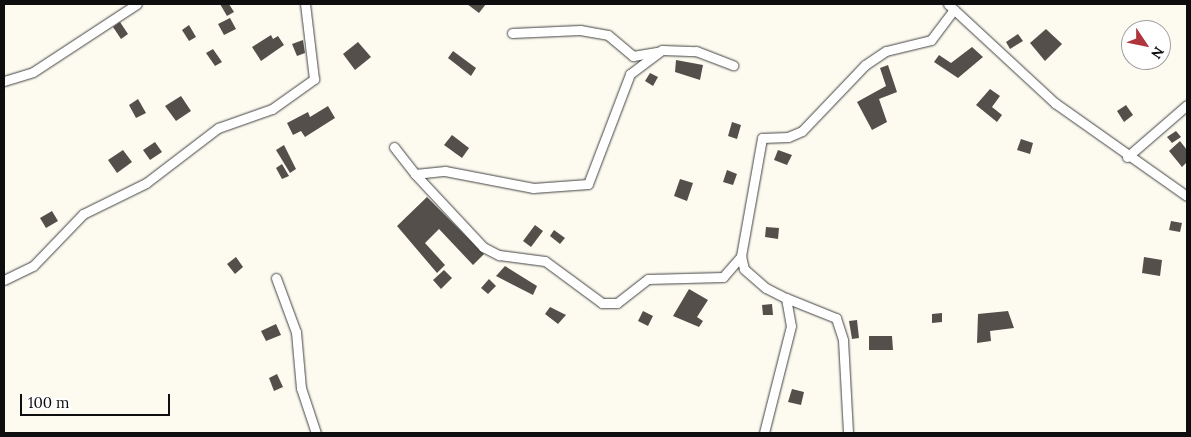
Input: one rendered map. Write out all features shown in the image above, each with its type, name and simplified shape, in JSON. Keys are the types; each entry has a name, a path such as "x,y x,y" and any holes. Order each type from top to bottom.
{"street":[{"path":"4,81 33,72 136,4"},
{"path":"4,280 32,266 83,214 146,183 218,128 272,109 314,78 305,4"},
{"path":"848,433 843,340 836,318 766,288 744,269 741,256 762,138 788,137 802,131 865,65 886,51 931,40 951,7 1055,103 1128,157 1187,196"},
{"path":"512,32 580,30 608,35 632,56 662,50 696,51 733,65"},
{"path":"415,174 446,171 533,188 588,184 630,74 662,50"},
{"path":"1128,157 1187,105"},
{"path":"394,147 415,174 490,252 544,261 602,303 617,302 648,279 722,277 741,256"},
{"path":"276,278 296,332 301,388 316,433"},
{"path":"764,433 790,326 786,298"}],"building":[{"path":"220,4 229,4 234,12 227,16"},
{"path":"467,4 486,4 479,13"},
{"path":"230,18 236,29 224,35 218,24"},
{"path":"120,22 128,34 121,39 113,27"},
{"path":"189,25 196,37 189,41 182,30"},
{"path":"1046,29 1062,44 1045,61 1030,43"},
{"path":"1018,34 1023,41 1010,49 1006,42"},
{"path":"271,35 273,39 278,36 284,45 261,61 252,47"},
{"path":"303,40 305,53 297,56 292,44"},
{"path":"358,42 371,57 355,70 343,54"},
{"path":"972,47 983,57 958,78 934,62 939,55 951,63"},
{"path":"213,49 222,62 215,66 206,53"},
{"path":"453,51 476,68 471,76 448,58"},
{"path":"676,60 703,65 700,80 675,72"},
{"path":"888,65 897,92 879,99 887,122 872,130 857,102 886,86 880,68"},
{"path":"650,73 658,77 653,86 645,81"},
{"path":"990,89 1000,96 992,107 1002,115 997,122 976,105"},
{"path":"181,96 191,111 176,121 165,106"},
{"path":"138,99 146,113 136,118 129,105"},
{"path":"1126,105 1133,115 1124,122 1117,111"},
{"path":"328,106 335,118 305,137 301,131 293,135 287,123 308,112 310,117"},
{"path":"732,122 741,125 737,139 728,136"},
{"path":"1176,131 1181,137 1172,143 1167,137"},
{"path":"452,135 469,148 462,158 444,145"},
{"path":"1021,139 1033,143 1030,154 1017,150"},
{"path":"1180,141 1187,150 1187,162 1182,167 1169,151"},
{"path":"155,142 162,152 150,160 143,150"},
{"path":"284,145 296,169 290,173 276,150"},
{"path":"123,150 132,162 117,173 108,160"},
{"path":"778,150 792,155 787,165 774,160"},
{"path":"282,164 289,176 282,179 276,168"},
{"path":"727,170 737,174 733,185 723,182"},
{"path":"680,179 693,183 687,201 674,196"},
{"path":"427,197 484,254 473,265 439,229 425,243 445,265 437,273 397,226"},
{"path":"52,211 58,221 46,228 40,218"},
{"path":"1171,221 1182,223 1180,232 1169,230"},
{"path":"535,225 543,231 531,247 523,241"},
{"path":"766,227 779,228 778,239 765,237"},
{"path":"554,230 565,238 560,244 550,236"},
{"path":"236,257 243,267 235,274 227,264"},
{"path":"1144,257 1162,260 1160,276 1142,273"},
{"path":"505,266 537,286 533,295 496,276"},
{"path":"444,270 452,278 441,289 433,280"},
{"path":"489,279 496,286 488,294 481,288"},
{"path":"689,289 708,300 697,317 703,321 699,327 673,316"},
{"path":"772,304 773,315 763,315 762,305"},
{"path":"550,307 566,315 558,324 545,314"},
{"path":"643,311 653,316 648,326 638,321"},
{"path":"1008,311 1014,328 990,331 991,341 977,343 978,314"},
{"path":"942,313 942,322 932,323 932,314"},
{"path":"857,320 859,338 852,339 849,321"},
{"path":"276,324 281,335 266,341 261,331"},
{"path":"869,336 892,336 893,350 869,350"},
{"path":"277,374 283,387 274,391 269,378"},
{"path":"792,389 804,392 801,405 788,402"}]}
